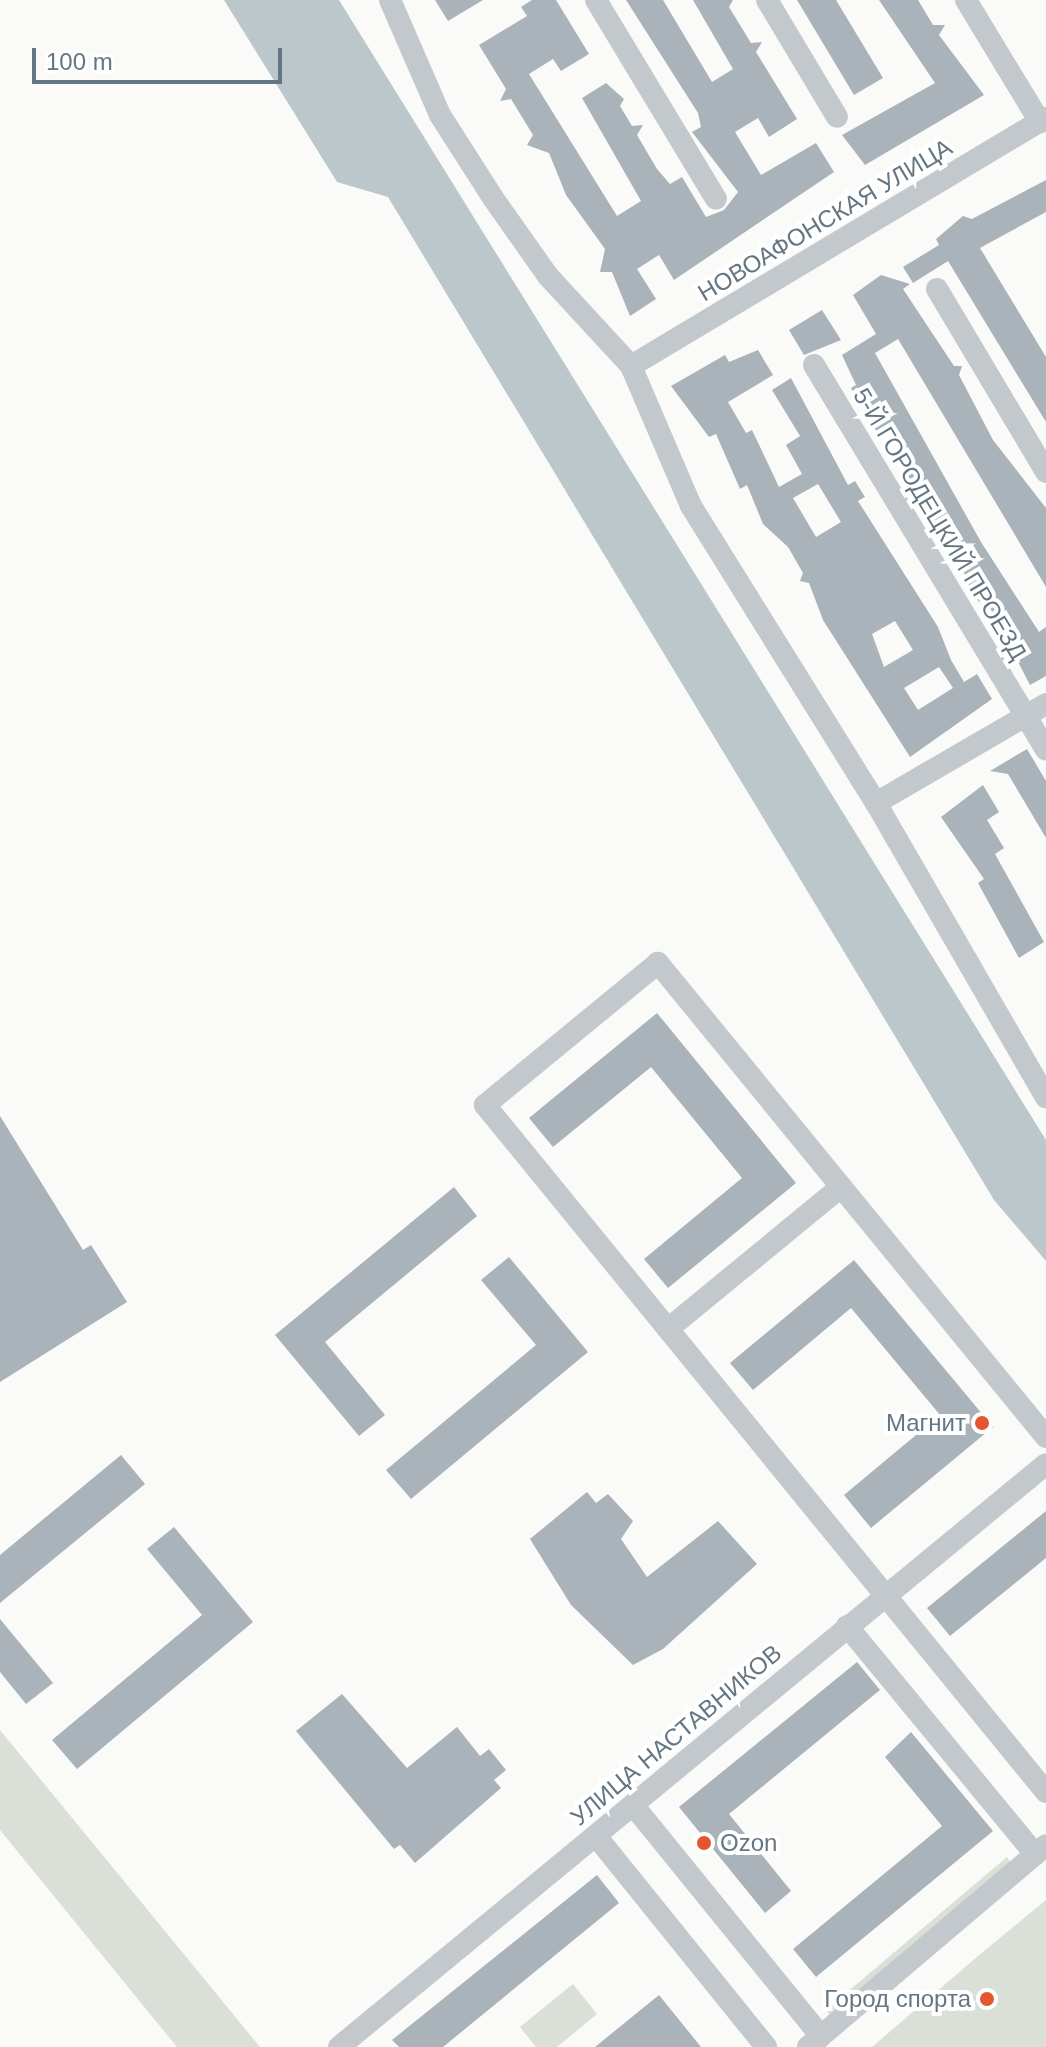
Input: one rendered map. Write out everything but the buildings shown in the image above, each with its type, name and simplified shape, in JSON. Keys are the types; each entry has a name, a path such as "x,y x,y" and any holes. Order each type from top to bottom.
{"street":[{"path":"390,0 440,115 493,198 548,276 631,366 691,506 876,803 1046,1098"},
{"path":"596,0 716,199"},
{"path":"767,0 837,117"},
{"path":"966,0 1043,120"},
{"name":"НОВОАФОНСКАЯ УЛИЦА","path":"631,366 1043,120"},
{"path":"937,289 1046,472"},
{"name":"5-Й ГОРОДЕЦКИЙ ПРОЕЗД","path":"814,365 1046,750"},
{"path":"876,803 1046,704"},
{"path":"1046,1437 658,963 485,1105 1046,1792"},
{"path":"668,1329 841,1187"},
{"name":"УЛИЦА НАСТАВНИКОВ","path":"339,2047 1046,1464"},
{"path":"633,1805 814,2042 1040,1850 847,1626"},
{"path":"596,1836 766,2047"}],"shaded area":[{"path":"224,0 339,0 1046,1140 1046,1261 994,1200 388,197 337,182"},
{"path":"0,1730 260,2047 177,2047 0,1830"},
{"path":"1007,1857 1011,1863 830,2015 826,2010"},
{"name":"Город спорта","path":"1046,1900 1046,2047 872,2047 984,1951"},
{"path":"573,1984 597,2014 557,2047 536,2047 520,2027"}],"place":[{"name":"Магнит","path":"982,1423"},
{"name":"Ozon","path":"704,1843"},
{"name":"Город спорта","path":"987,1999"}]}
